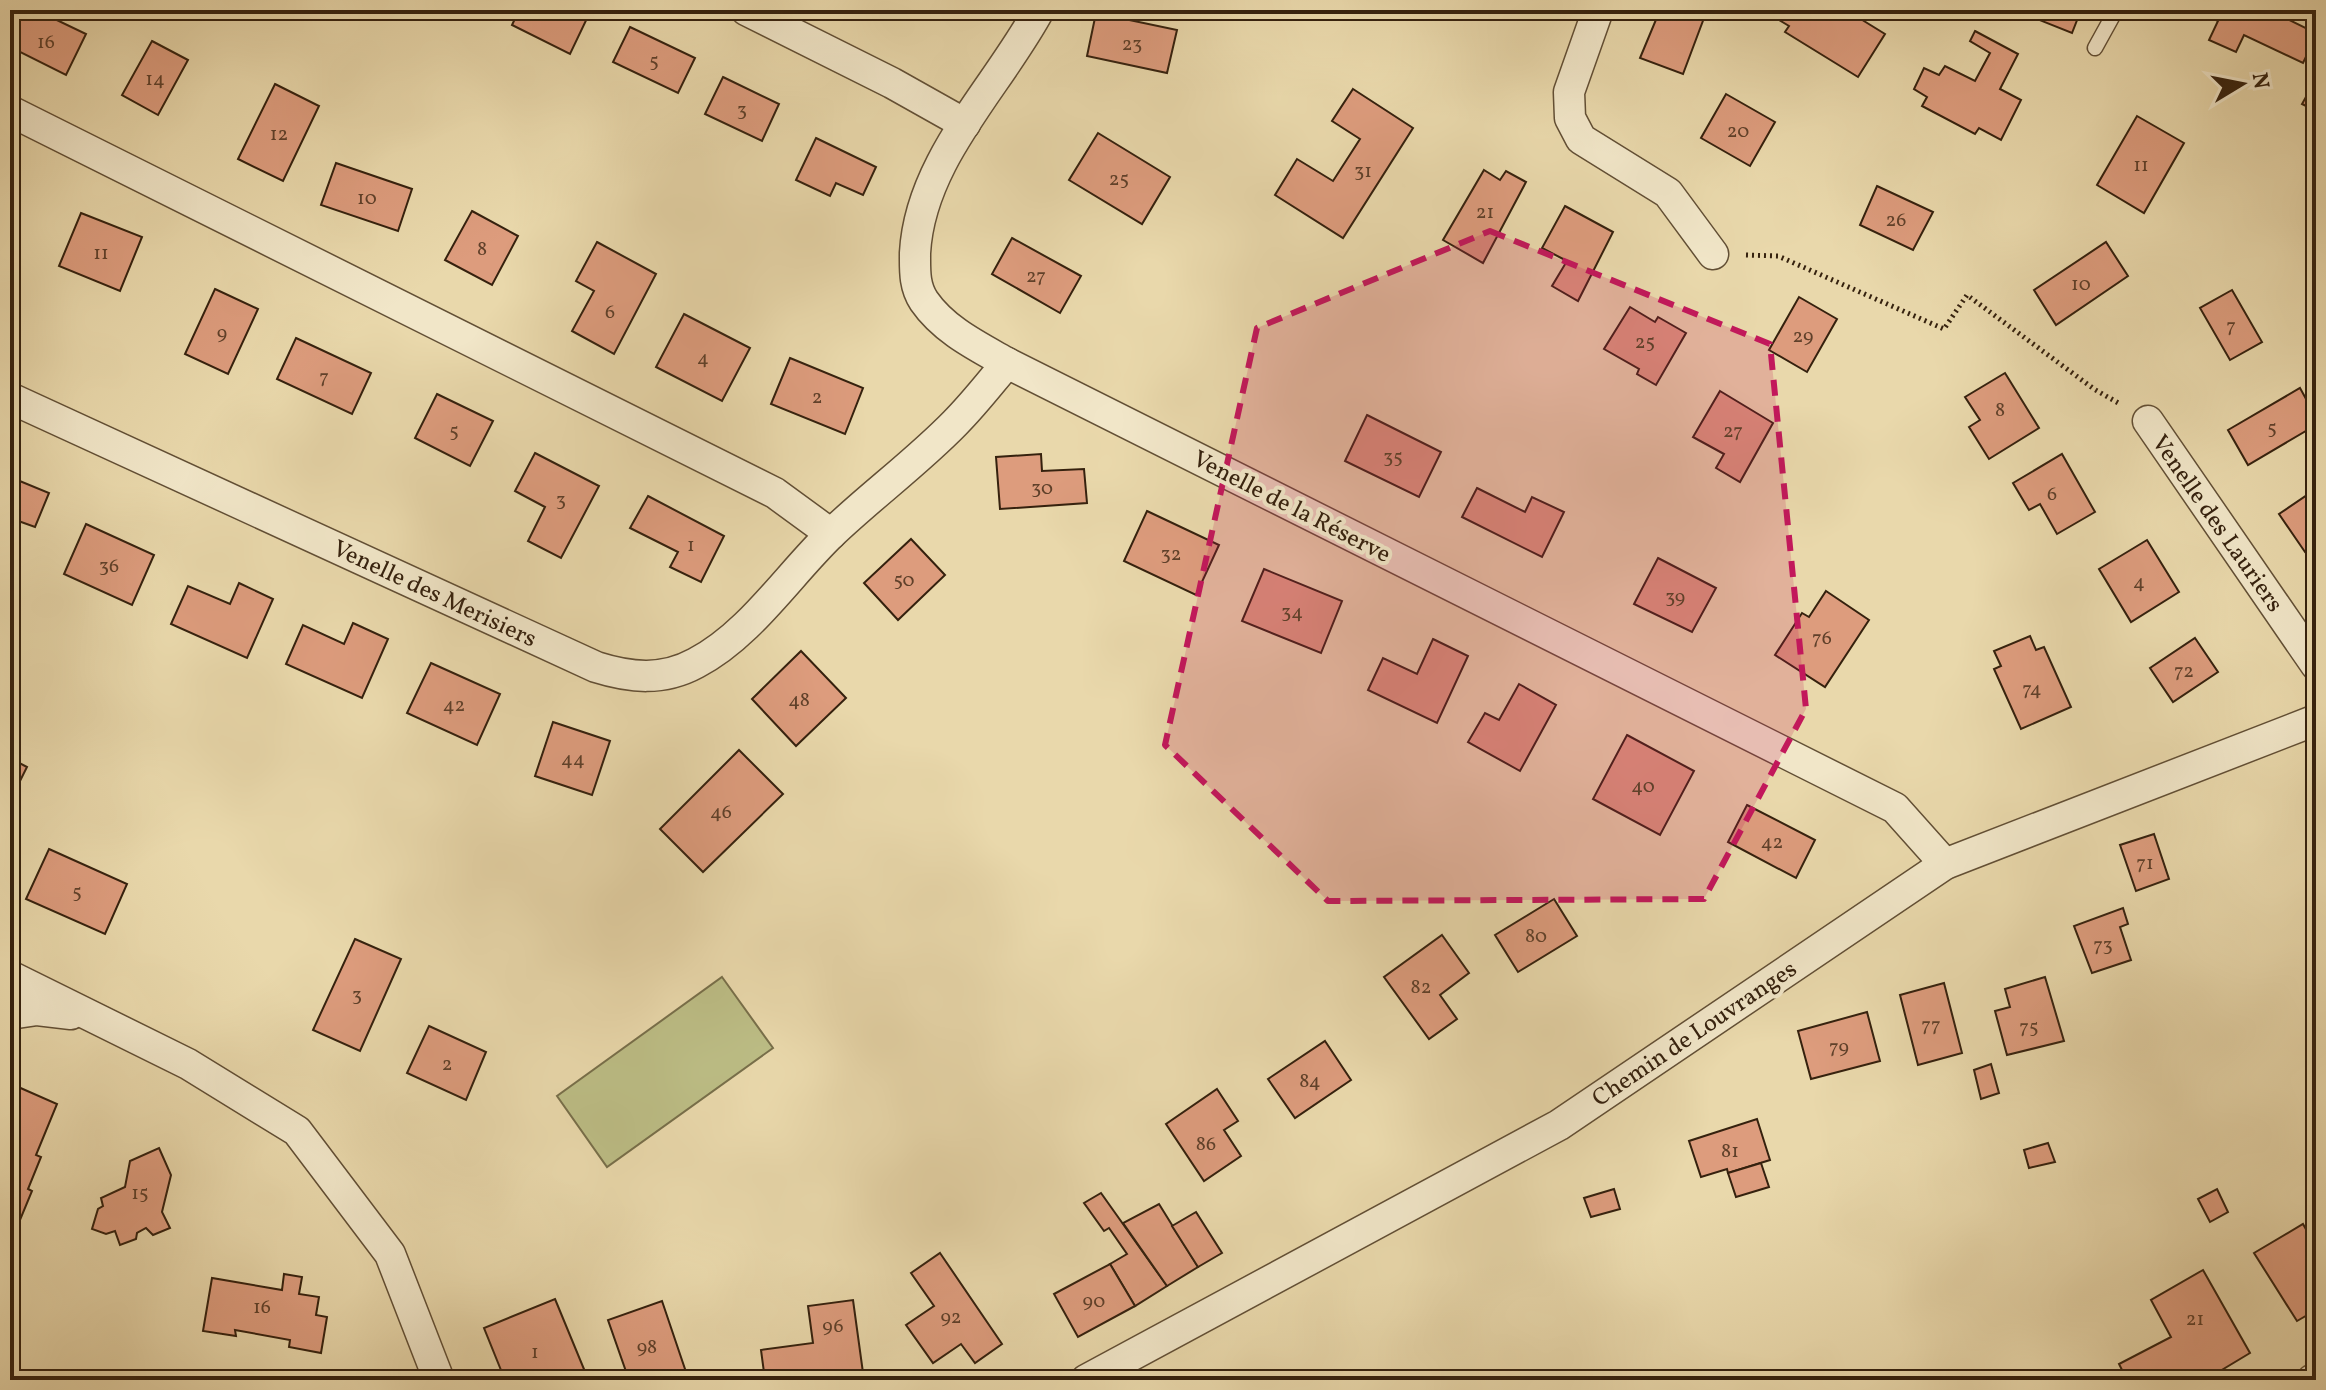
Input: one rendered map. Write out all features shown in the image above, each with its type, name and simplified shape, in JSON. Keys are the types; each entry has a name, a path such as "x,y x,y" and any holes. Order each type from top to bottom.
{"street":[{"path":"746,10 892,83 965,124"},
{"name":"Venelle de la Réserve","path":"1039,10 965,124 934,180 916,236 914,276 922,298 935,314 962,337 1007,363 1895,808 1945,864"},
{"path":"1598,10 1569,92 1570,118 1581,139 1668,193 1713,254"},
{"path":"10,111 775,493 831,534"},
{"name":"Venelle des Merisiers","path":"10,398 596,667 622,675 645,677 672,673 727,644 831,534 955,423 1007,363"},
{"name":"Venelle des Lauriers","path":"2148,421 2316,665"},
{"name":"Chemin de Louvranges","path":"1086,1380 1559,1125 1945,864 2316,720"},
{"path":"10,976 188,1064 297,1131 390,1254 439,1380"},
{"path":"10,1014 37,1010 88,1015"}],"lane":[{"path":"2095,48 2116,10"}],"path":[{"path":"1713,254 1778,256 1944,329 1967,295 2094,389 2148,421"}],"highlighted area":[{"path":"1490,231 1770,344 1806,709 1704,899 1328,901 1165,745 1257,328"}],"green space":[{"path":"722,977 773,1048 607,1167 557,1096"}],"building":[{"path":"10,10 36,10 86,34 66,75 10,47"},
{"path":"519,10 591,10 570,54 512,25"},
{"path":"909,10 930,10 926,17"},
{"path":"943,10 963,10 960,17"},
{"path":"1660,10 1707,10 1683,74 1640,58"},
{"path":"1778,10 1846,10 1885,34 1858,77 1785,32 1789,26 1774,17"},
{"path":"2029,10 2081,10 2072,33 2027,15"},
{"path":"2197,10 2269,10 2316,33 2316,36 2303,63 2244,35 2236,52 2209,40 2218,21"},
{"path":"1096,13 1177,30 1167,73 1087,56"},
{"path":"630,27 695,58 678,93 613,62"},
{"path":"1975,31 2018,54 2000,89 2021,100 2001,140 1979,128 1975,134 1922,106 1927,97 1914,89 1924,68 1939,75 1945,66 1975,81 1990,53 1970,41"},
{"path":"152,41 188,60 158,115 122,95"},
{"path":"723,77 779,104 762,141 705,114"},
{"path":"2316,79 2316,111 2302,104"},
{"path":"275,84 319,106 283,181 238,159"},
{"path":"1353,89 1413,128 1343,238 1275,195 1297,159 1333,181 1360,139 1332,121"},
{"path":"1726,94 1775,122 1750,166 1701,138"},
{"path":"2137,116 2184,143 2144,213 2097,185"},
{"path":"1098,133 1170,177 1142,224 1069,180"},
{"path":"816,138 876,167 863,195 836,183 830,196 796,180"},
{"path":"336,163 412,189 398,231 321,205"},
{"path":"1484,170 1500,180 1506,171 1526,182 1483,263 1443,240"},
{"path":"1877,186 1933,212 1913,250 1860,225"},
{"path":"1565,206 1613,232 1578,301 1552,286 1567,261 1542,248"},
{"path":"472,211 518,236 492,285 445,260"},
{"path":"81,213 142,237 120,291 59,266"},
{"path":"1012,238 1081,276 1060,313 992,274"},
{"path":"597,242 656,274 614,354 572,331 594,291 576,281"},
{"path":"2106,242 2128,276 2056,325 2034,290"},
{"path":"215,289 258,309 228,374 185,354"},
{"path":"2232,290 2262,342 2230,360 2200,308"},
{"path":"1799,297 1837,319 1807,372 1769,350"},
{"path":"1630,307 1655,322 1658,317 1686,333 1656,385 1637,374 1639,369 1604,349"},
{"path":"684,314 750,348 722,401 656,367"},
{"path":"296,338 371,373 352,414 277,379"},
{"path":"790,358 863,388 845,434 771,404"},
{"path":"2005,373 2039,428 1989,459 1969,427 1980,420 1965,397"},
{"path":"2300,388 2316,417 2316,425 2248,465 2228,430"},
{"path":"1720,391 1773,423 1740,482 1716,468 1724,454 1693,437"},
{"path":"437,394 493,421 470,466 415,438"},
{"path":"1367,415 1441,452 1419,497 1345,461"},
{"path":"535,453 599,486 561,558 528,541 545,507 515,491"},
{"path":"1041,454 1042,471 1084,469 1087,503 1000,509 996,457"},
{"path":"2062,454 2095,512 2057,534 2040,504 2029,510 2013,483"},
{"path":"10,477 49,493 35,527 10,518"},
{"path":"1477,488 1525,512 1532,497 1564,512 1542,557 1462,517"},
{"path":"2316,489 2316,545 2305,552 2279,514"},
{"path":"648,496 724,536 701,582 670,567 678,552 630,528"},
{"path":"1147,511 1219,545 1196,595 1124,561"},
{"path":"86,524 154,555 132,605 64,574"},
{"path":"911,539 945,575 898,620 864,583"},
{"path":"2147,540 2179,592 2131,622 2099,569"},
{"path":"1658,558 1716,588 1692,632 1634,604"},
{"path":"1264,569 1342,601 1321,653 1242,621"},
{"path":"239,583 273,599 247,658 171,624 188,586 230,604"},
{"path":"1826,591 1869,620 1825,687 1775,655 1802,613 1809,617"},
{"path":"353,623 388,639 362,698 286,664 303,625 344,644"},
{"path":"2030,636 2036,650 2044,647 2071,707 2021,729 1994,669 2001,666 1994,651"},
{"path":"2195,638 2218,672 2173,702 2150,668"},
{"path":"1433,639 1468,656 1437,723 1368,690 1383,658 1417,674"},
{"path":"801,651 846,698 796,746 752,699"},
{"path":"431,663 500,694 477,745 407,713"},
{"path":"1519,684 1556,705 1520,771 1468,742 1485,713 1499,720"},
{"path":"553,722 610,741 592,795 535,776"},
{"path":"1627,735 1694,771 1660,835 1593,799"},
{"path":"739,750 783,794 703,872 660,829"},
{"path":"10,758 27,767 10,801"},
{"path":"1747,805 1815,840 1796,878 1728,842"},
{"path":"2154,834 2169,879 2136,891 2120,845"},
{"path":"49,849 127,884 105,934 26,899"},
{"path":"1554,899 1577,936 1518,972 1495,935"},
{"path":"2123,908 2128,924 2120,927 2131,960 2092,973 2074,926"},
{"path":"1442,935 1469,973 1440,995 1457,1019 1429,1039 1384,977"},
{"path":"355,939 401,959 360,1051 313,1030"},
{"path":"2045,977 2064,1041 2007,1055 1995,1011 2010,1007 2005,989"},
{"path":"1944,983 1962,1053 1918,1065 1900,995"},
{"path":"1867,1012 1880,1061 1811,1079 1798,1031"},
{"path":"429,1026 486,1052 466,1100 407,1073"},
{"path":"1325,1041 1351,1080 1295,1118 1268,1079"},
{"path":"1991,1064 1999,1093 1981,1099 1974,1070"},
{"path":"16,1086 57,1104 36,1155 41,1157 20,1220 10,1216 10,1099"},
{"path":"1217,1089 1238,1121 1224,1130 1241,1156 1204,1181 1166,1124"},
{"path":"1757,1119 1770,1160 1728,1173 1727,1169 1701,1177 1689,1141"},
{"path":"2048,1143 2055,1162 2029,1168 2024,1150"},
{"path":"159,1148 171,1175 162,1212 170,1228 153,1235 146,1228 137,1233 136,1239 120,1245 115,1231 106,1234 92,1229 98,1209 103,1206 101,1198 125,1187 130,1161"},
{"path":"1761,1163 1769,1187 1736,1197 1728,1173"},
{"path":"1614,1189 1620,1209 1591,1217 1584,1198"},
{"path":"2217,1189 2228,1212 2210,1222 2198,1199"},
{"path":"1101,1193 1167,1286 1135,1306 1110,1264 1127,1254 1109,1228 1104,1231 1084,1203"},
{"path":"1159,1204 1198,1267 1167,1286 1123,1223"},
{"path":"1196,1212 1222,1253 1198,1267 1172,1226"},
{"path":"2303,1224 2316,1247 2316,1310 2297,1321 2254,1253"},
{"path":"940,1253 1002,1344 975,1363 961,1344 933,1363 906,1325 934,1306 911,1273"},
{"path":"1110,1264 1135,1306 1078,1337 1054,1294"},
{"path":"2203,1270 2250,1353 2205,1380 2127,1380 2119,1364 2171,1337 2151,1300"},
{"path":"284,1274 302,1277 299,1294 319,1297 316,1315 327,1317 321,1353 289,1347 290,1340 235,1330 236,1336 203,1331 212,1278 282,1290"},
{"path":"555,1299 586,1374 572,1380 505,1380 484,1328"},
{"path":"853,1300 864,1380 765,1380 761,1350 813,1343 808,1306"},
{"path":"662,1301 687,1375 663,1380 660,1373 629,1380 608,1320"}]}
